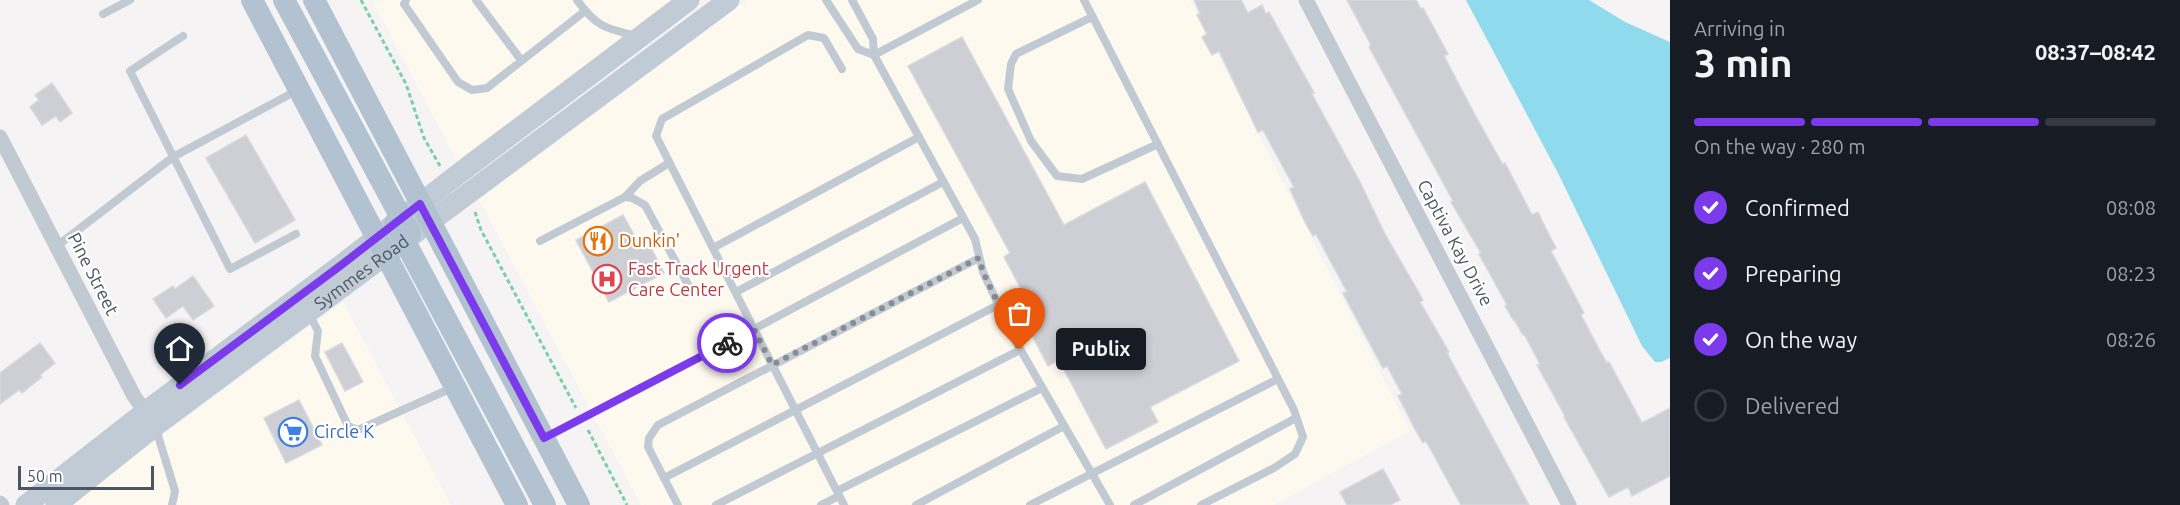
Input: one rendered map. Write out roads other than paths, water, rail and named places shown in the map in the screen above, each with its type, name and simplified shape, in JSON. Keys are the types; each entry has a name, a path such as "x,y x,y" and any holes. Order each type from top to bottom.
{"main road":[{"path":"252,0 517,505"},
{"path":"284,0 545,505"},
{"path":"314,0 579,505"}],"street":[{"name":"Symmes Road","path":"56,505 150,419 425,213 640,37 689,0"},
{"name":"Symmes Road","path":"425,213 729,0"},
{"name":"Captiva Kay Drive","path":"1306,0 1569,505"},
{"name":"Pine Street","path":"0,137 134,396 150,419"},
{"name":"Symmes Road","path":"26,505 308,313 381,246"}],"lane":[{"path":"103,14 130,0"},
{"path":"406,0 404,4 458,82 472,90 487,88 585,11"},
{"path":"476,0 521,60"},
{"path":"577,0 589,17 605,29 640,37"},
{"path":"826,0 858,49 874,55 978,0"},
{"path":"852,0 873,39 874,55 975,239 983,272 1020,350 1110,505"},
{"path":"1084,0 1278,379 1303,438 1295,454 1274,468 1201,505"},
{"path":"1092,16 1016,54 1011,64 1008,88 1031,141 1057,176 1082,179 1158,144"},
{"path":"842,69 824,38 808,35 662,119 657,136 844,505"},
{"path":"183,36 130,71 230,269 296,234"},
{"path":"57,246 173,157 299,90"},
{"path":"713,248 919,137"},
{"path":"540,241 625,197 640,181 669,163"},
{"path":"736,292 943,182"},
{"path":"625,197 645,205 692,292"},
{"path":"544,438 963,218"},
{"path":"678,505 648,447 649,438 658,425 979,258"},
{"path":"664,478 998,305"},
{"path":"308,313 318,331 315,356 348,426 358,430 455,387"},
{"path":"716,505 1020,350"},
{"path":"1030,505 1278,379"},
{"path":"821,505 1042,388"},
{"path":"1134,505 1296,418"},
{"path":"150,419 176,491 172,505"},
{"path":"916,505 1064,426"}],"water":[{"path":"1466,0 1589,0 1625,22 1670,42 1670,358 1655,362 1642,346 1558,173"}],"place":[{"name":"Dunkin'","path":"598,241"},
{"name":"Fast Track Urgent Care Center","path":"607,279"},
{"name":"Publix","path":"1020,350"},
{"name":"Circle K","path":"293,432"}]}
